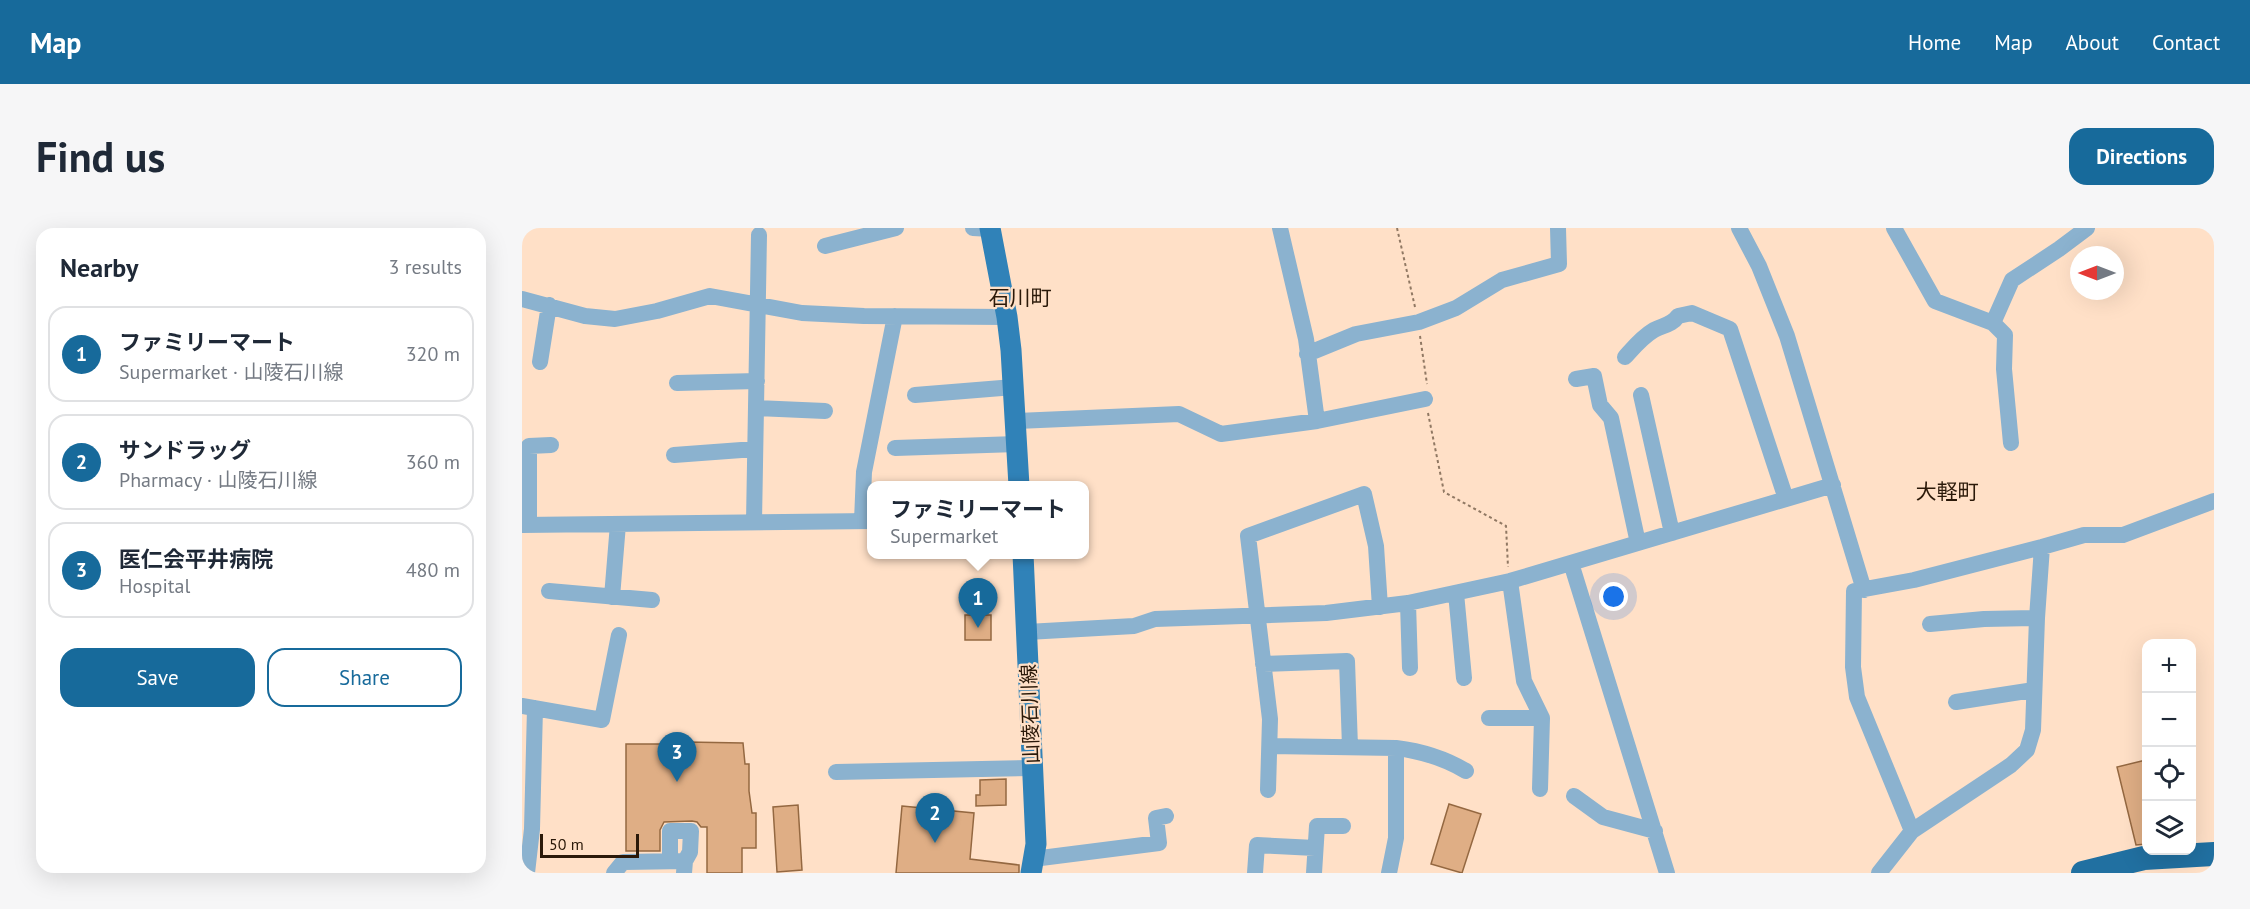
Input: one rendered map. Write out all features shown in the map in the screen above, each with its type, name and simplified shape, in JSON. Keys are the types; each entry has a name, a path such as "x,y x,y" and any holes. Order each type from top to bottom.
{"highway":[{"path":"2083,873 2144,858 2214,854"}],"main road":[{"path":"985,228 1007,317 1017,421 1019,481"},
{"name":"山陵石川線","path":"1023,559 1036,844 1032,866"}],"street":[{"path":"825,246 896,228"},
{"path":"1280,228 1306,339 1317,421"},
{"path":"1307,354 1356,334 1419,322 1456,308 1502,280 1559,264 1558,228"},
{"path":"1739,228 1759,266 1787,336 1864,590"},
{"path":"1894,228 1935,301 1993,323 2005,335 2004,369 2011,443"},
{"path":"1993,323 2012,280 2060,249 2087,228"},
{"path":"754,522 759,235"},
{"path":"522,298 585,316 615,319 657,311 710,296 802,313 1007,317"},
{"path":"540,362 549,305"},
{"path":"1625,357 1655,329 1674,322 1678,316 1692,313 1730,329 1786,500"},
{"path":"551,445 529,446 526,525 867,521 864,472 895,316"},
{"path":"1576,379 1593,376 1600,405 1611,418 1638,543"},
{"path":"677,383 757,381"},
{"path":"915,395 1014,387"},
{"path":"1641,395 1672,533"},
{"path":"1017,421 1179,414 1221,434 1317,421 1425,399"},
{"path":"756,408 825,411"},
{"path":"895,448 1017,444"},
{"path":"674,454 755,449"},
{"path":"1027,632 1134,626 1155,619 1326,613 1408,603 1510,581 1833,485"},
{"path":"1268,790 1270,719 1248,536 1364,494 1377,546 1380,607"},
{"path":"1912,831 1857,697 1853,667 1854,591 1914,580 2084,535 2123,535 2214,501"},
{"path":"612,597 618,524"},
{"path":"1879,873 1912,831 2011,765 2027,750 2033,730 2042,547"},
{"path":"1571,563 1667,873"},
{"path":"1510,581 1524,681 1542,718 1540,789"},
{"path":"549,591 652,600"},
{"path":"1456,593 1464,678"},
{"path":"1408,603 1410,668"},
{"path":"1930,624 1984,619 2037,618"},
{"path":"527,873 532,829 529,707 602,720 619,635"},
{"path":"1263,664 1347,661 1350,747"},
{"path":"1956,702 2034,690"},
{"path":"1489,718 1542,718"},
{"path":"1270,747 1396,748 1439,758 1466,771"},
{"path":"1389,873 1396,838 1396,748"},
{"path":"836,772 1032,768"},
{"path":"1574,796 1603,817 1655,831"},
{"path":"1032,866 1159,843 1156,818 1166,816"},
{"path":"1314,873 1317,826 1343,826"},
{"path":"1255,873 1257,845 1315,848"},
{"path":"614,873 623,862 680,865"}],"path":[{"path":"1397,228 1419,322 1427,382 1425,399 1444,492 1506,526 1510,581"}],"building":[{"path":"965,615 991,615 991,640 965,640"},
{"path":"686,742 743,743 745,764 749,764 752,813 756,813 756,848 742,848 742,873 707,873 707,827 701,827 697,822 692,821 664,822 660,830 660,851 626,851 626,744 686,744"},
{"path":"2142,761 2142,844 2136,845 2117,767"},
{"path":"1006,779 1006,805 976,806 976,795 980,795 980,780"},
{"path":"1449,804 1481,814 1462,873 1431,864"},
{"path":"798,805 802,870 777,872 773,807"},
{"path":"902,806 974,813 970,859 1019,865 1019,873 896,873"}],"place":[{"name":"ファミリーマート","path":"978,628"},
{"name":"医仁会平井病院","path":"677,782"},
{"name":"サンドラッグ","path":"935,843"}],"district":[{"name":"石川町","path":"1020,297"},
{"name":"大軽町","path":"1947,491"}]}
